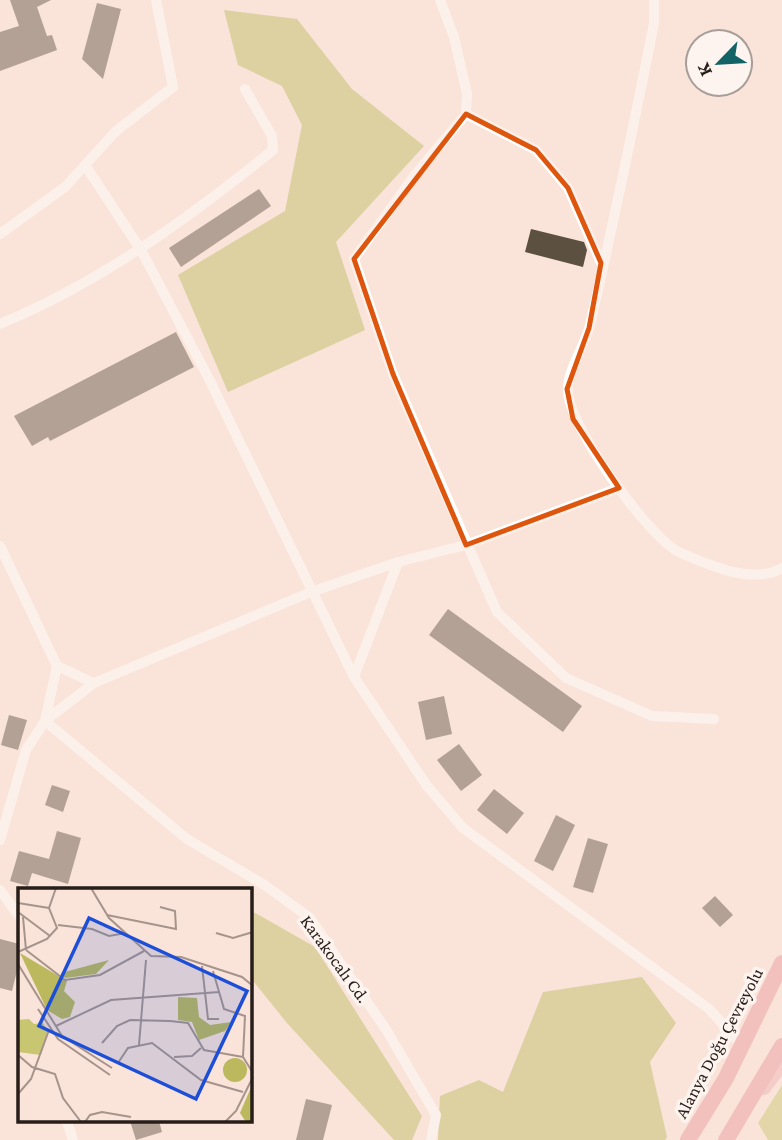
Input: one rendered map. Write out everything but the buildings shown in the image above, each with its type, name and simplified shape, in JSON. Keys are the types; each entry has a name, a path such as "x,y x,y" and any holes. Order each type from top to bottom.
{"highway":[{"name":"Alanya Doğu Çevreyolu","path":"688,1140 742,1045 782,963"},
{"path":"726,1140 744,1114 782,1046"}],"main road":[{"path":"744,1114 782,1064"}],"street":[{"path":"0,234 65,187 116,131 173,87 156,0"},
{"path":"440,0 454,37 467,94 466,114 414,176 354,259 393,374 497,612 566,678 652,716 714,719"},
{"path":"654,0 654,23 622,185 601,263 589,328 567,389 573,419 619,488 668,547 747,574 765,575 782,568"},
{"path":"0,324 35,309 141,250 273,150 272,136 245,89"},
{"path":"466,114 536,150 568,188 601,263"},
{"path":"85,165 141,250 208,377 354,677 427,786 463,828 709,1009 742,1045"},
{"path":"0,840 26,750 45,721 94,683 312,592 398,562 466,545 619,488"},
{"path":"0,547 57,666 45,721"},
{"path":"354,677 398,562"},
{"path":"57,666 94,683"},
{"name":"Karakocalı Cd.","path":"45,721 187,839 266,886 310,918 387,1031 436,1115 431,1140"},
{"path":"0,890 18,915"},
{"path":"67,1122 73,1140"}],"highlighted area":[{"path":"466,114 536,150 568,188 601,263 589,328 567,389 573,419 619,488 466,545 393,374 354,259"}],"shaded area":[{"path":"224,10 297,19 352,89 424,146 336,242 365,330 228,392 178,275 285,211 302,125 282,86 238,65"},
{"path":"252,911 315,947 422,1116 412,1140 394,1140 287,1023 252,979"},
{"path":"642,977 676,1023 650,1062 667,1137 665,1140 438,1140 440,1096 479,1080 503,1092 543,992"},
{"path":"782,1085 782,1140 768,1140 758,1123"}]}
